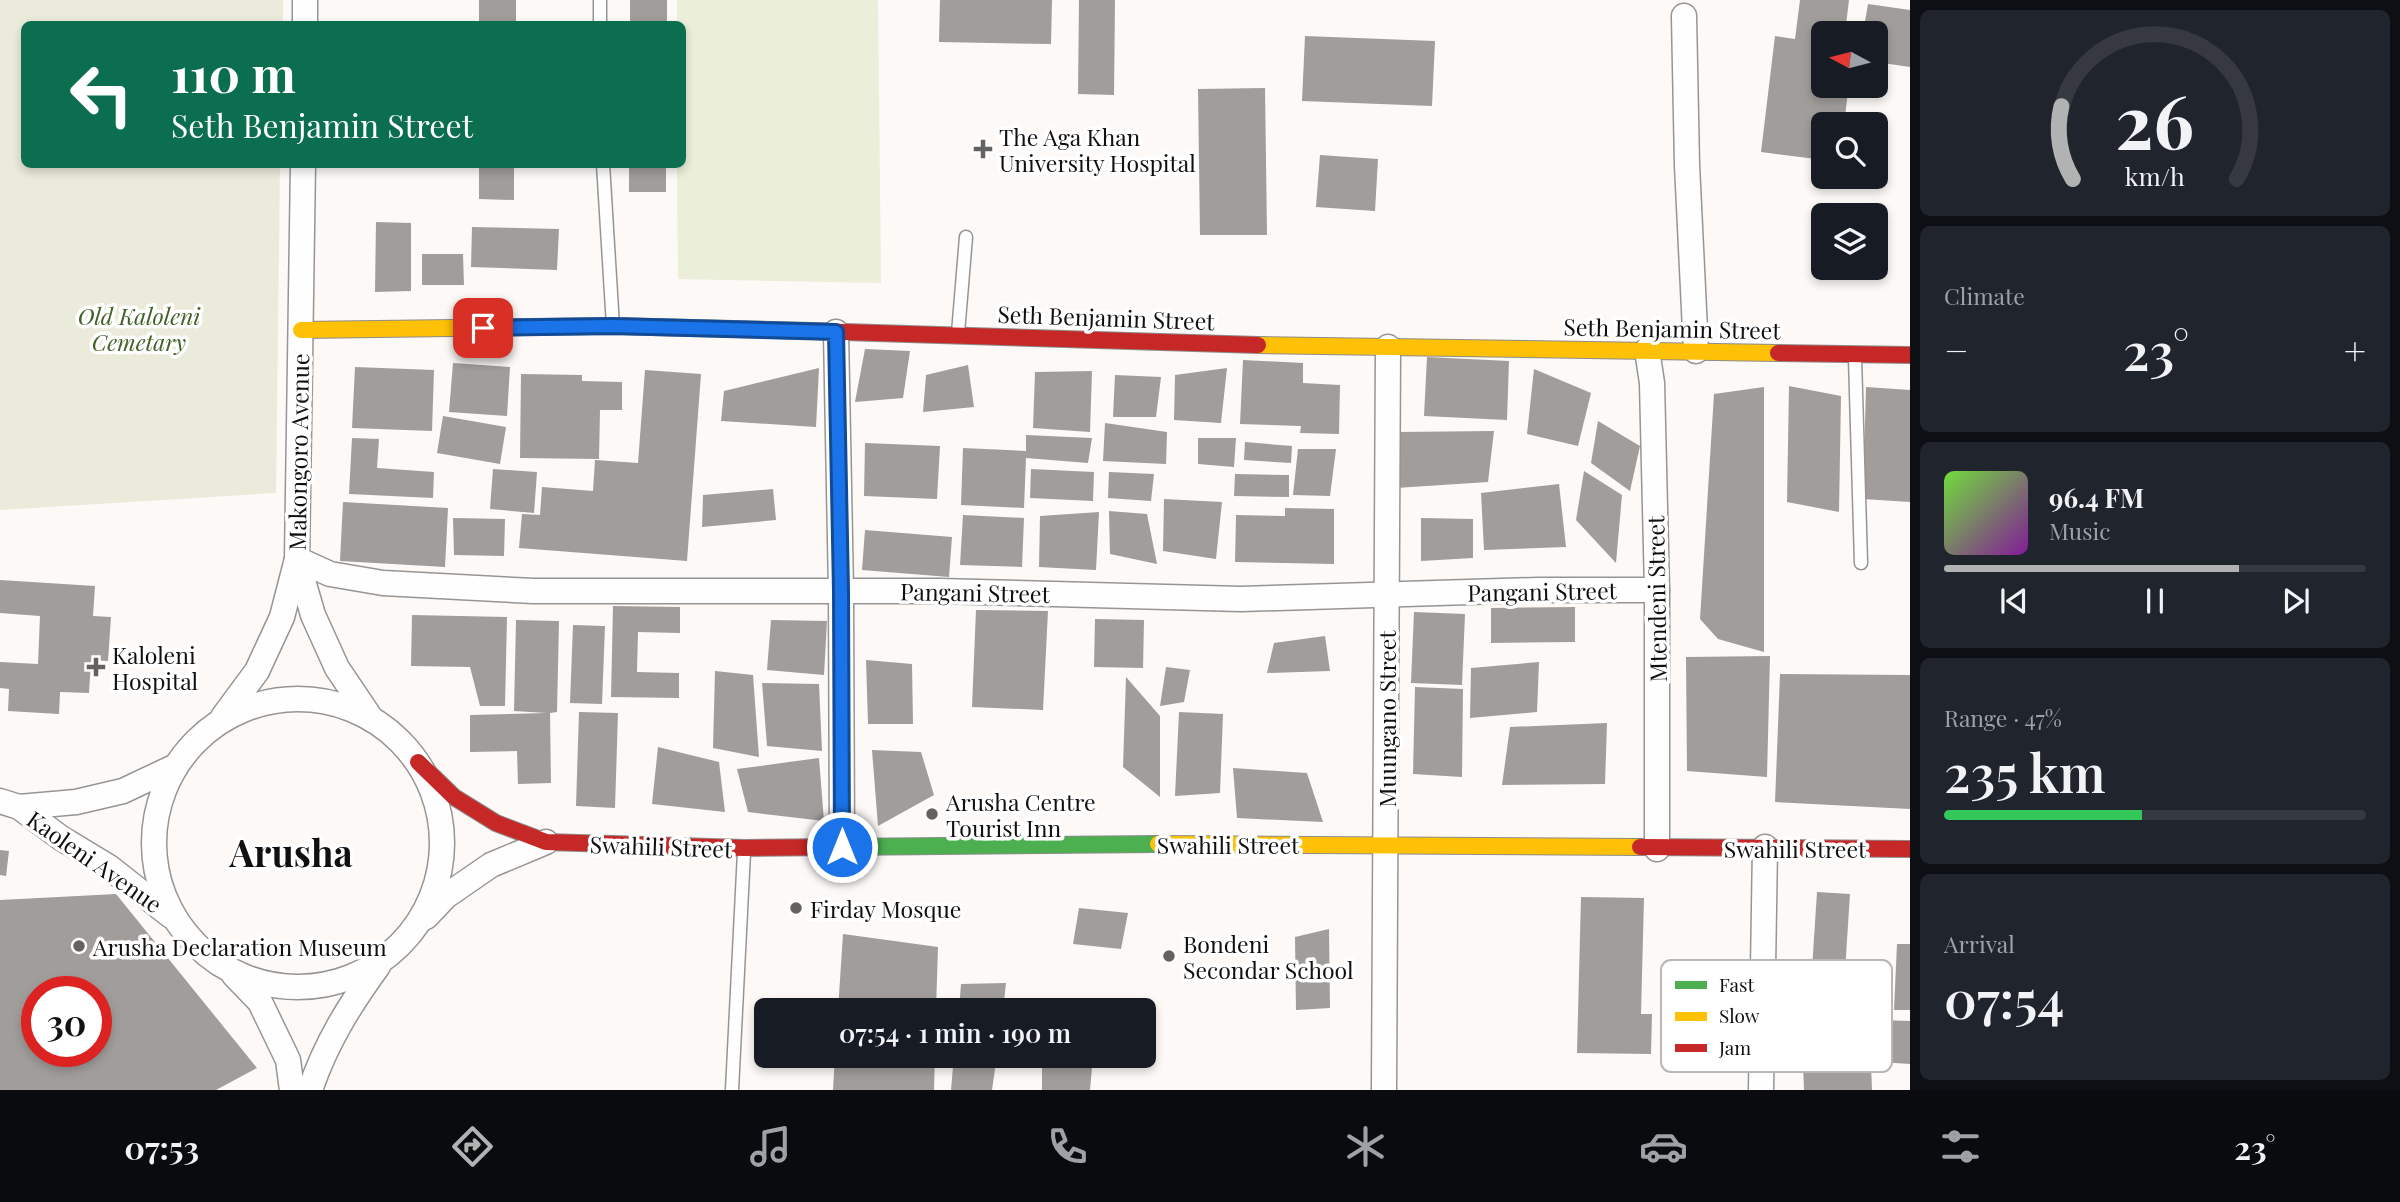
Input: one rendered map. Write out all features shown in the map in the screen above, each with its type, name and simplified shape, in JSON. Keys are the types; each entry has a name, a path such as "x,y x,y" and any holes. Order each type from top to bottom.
{"street":[{"path":"305,0 305,21"},
{"path":"1684,16 1687,166 1696,351"},
{"name":"Makongoro Avenue","path":"221,720 257,671 282,617 297,559 303,168"},
{"name":"Seth Benjamin Street","path":"301,330 613,326 958,334 1235,345 1910,355"},
{"path":"836,332 842,847"},
{"name":"Muungano Street","path":"1384,1090 1388,347"},
{"name":"Mtendeni Street","path":"1647,350 1652,383 1657,590 1657,849"},
{"path":"297,559 313,615 337,668 370,717"},
{"name":"Pangani Street","path":"297,559 330,574 383,583 488,590 1038,593 1241,599 1538,590 1657,590"},
{"path":"292,1090 288,1060 260,1002 231,971 192,942 171,916 154,856 158,809 176,765 196,740 221,720 256,704 295,698 334,702 370,717 397,736 418,762 437,804 442,850 432,896 409,936 380,962 347,1008 319,1064 310,1090"},
{"name":"Swahili Street","path":"418,762 454,797 496,823 546,842 744,848 1387,845 1910,849"},
{"name":"Kaoleni Avenue","path":"9,804 76,802 123,791 176,765"},
{"name":"Kaoleni Avenue","path":"9,804 109,867 171,916"},
{"name":"Swahili Street","path":"409,936 446,896 491,865 546,842"},
{"path":"1763,960 1765,847"},
{"path":"231,971 268,984 307,988 345,980 380,962"},
{"path":"1761,1072 1761,1090"}],"lane":[{"path":"600,0 600,21"},
{"path":"603,168 613,326"},
{"path":"958,334 966,237"},
{"path":"1855,354 1861,563"},
{"path":"732,1090 744,848"}],"green space":[{"name":"Old Kaloleni Cemetary","path":"0,0 283,0 283,21 21,21 21,168 280,168 276,493 0,510"},
{"path":"677,0 878,0 881,283 678,279 677,168 686,168 686,21 677,21"}],"building":[{"path":"479,0 516,0 516,21 479,21"},
{"path":"630,0 667,0 667,21 630,21"},
{"path":"940,0 1052,0 1051,44 939,42"},
{"path":"1079,0 1115,0 1114,95 1078,94"},
{"path":"1800,0 1849,0 1846,21 1811,21 1811,98 1847,98 1846,112 1811,112 1811,158 1761,152 1775,36 1795,39"},
{"path":"1868,4 1910,10 1910,67 1888,64 1888,21 1865,21"},
{"path":"1305,36 1435,41 1432,106 1302,101"},
{"path":"1265,88 1267,235 1200,235 1198,89"},
{"path":"1320,155 1378,159 1375,211 1316,207"},
{"path":"479,168 514,168 514,200 479,199"},
{"path":"629,168 666,168 666,192 629,192"},
{"path":"376,222 411,223 411,291 375,292"},
{"path":"472,227 559,229 557,270 471,267"},
{"path":"422,254 463,254 464,285 422,285"},
{"path":"865,349 910,351 903,398 855,402"},
{"path":"1427,357 1509,361 1507,420 1424,416"},
{"path":"1243,360 1303,363 1303,383 1340,385 1339,434 1300,433 1301,426 1240,424"},
{"path":"453,363 510,367 507,416 449,412"},
{"path":"968,365 974,407 923,412 926,375"},
{"path":"355,367 434,370 432,431 352,428"},
{"path":"819,368 816,427 721,421 724,391"},
{"path":"1227,368 1221,423 1174,420 1175,375"},
{"path":"1534,369 1591,393 1578,446 1527,434"},
{"path":"645,370 701,374 687,561 519,548 522,514 540,515 542,487 593,491 595,460 638,463"},
{"path":"1092,371 1090,432 1033,428 1035,372"},
{"path":"521,374 582,375 582,381 622,382 622,410 600,410 599,459 520,458"},
{"path":"1115,375 1161,377 1156,417 1113,417"},
{"path":"1789,386 1841,396 1839,512 1787,502"},
{"path":"1764,387 1764,652 1718,639 1700,619 1714,394"},
{"path":"1866,387 1910,390 1910,502 1863,499"},
{"path":"443,416 506,427 500,464 437,453"},
{"path":"1598,421 1640,446 1630,491 1591,463"},
{"path":"1105,423 1167,432 1166,464 1103,461"},
{"path":"1494,431 1488,482 1396,488 1397,432"},
{"path":"1026,435 1092,438 1088,463 1026,458 1024,508 961,505 963,448 1026,451"},
{"path":"352,438 379,439 377,468 434,472 433,498 349,494"},
{"path":"1198,438 1236,438 1234,467 1198,464"},
{"path":"1245,442 1292,446 1291,463 1244,460"},
{"path":"865,443 940,446 937,499 864,496"},
{"path":"1298,449 1336,449 1330,496 1293,495"},
{"path":"493,469 537,472 534,513 490,509"},
{"path":"1031,469 1094,472 1093,501 1030,498"},
{"path":"1584,471 1622,495 1616,563 1576,520"},
{"path":"1109,472 1154,474 1151,501 1108,498"},
{"path":"1235,474 1289,475 1289,497 1234,496"},
{"path":"1559,484 1566,547 1484,550 1481,493"},
{"path":"773,489 776,520 702,527 703,495"},
{"path":"1164,499 1222,502 1216,559 1163,551"},
{"path":"343,502 448,508 445,567 340,561"},
{"path":"1285,508 1334,509 1334,564 1235,562 1236,515 1285,516"},
{"path":"1109,511 1147,514 1157,564 1110,554"},
{"path":"1099,512 1096,570 1039,567 1040,516"},
{"path":"963,515 1024,518 1022,567 960,565"},
{"path":"453,518 505,519 504,556 454,555"},
{"path":"1421,518 1473,519 1473,558 1421,561"},
{"path":"865,530 952,537 949,577 862,570"},
{"name":"Kaloleni Hospital","path":"0,580 95,586 93,616 111,617 108,661 91,660 89,693 60,692 59,714 8,711 9,689 0,688 0,662 38,664 40,616 0,613"},
{"path":"613,606 680,607 680,633 638,632 637,672 679,673 679,698 611,697"},
{"path":"1575,607 1575,642 1491,643 1491,608"},
{"path":"976,610 1048,611 1043,710 972,707"},
{"path":"1414,612 1465,614 1462,685 1411,683"},
{"path":"412,615 507,617 505,706 480,706 470,667 411,666"},
{"path":"1095,619 1144,620 1143,668 1094,667"},
{"path":"516,620 559,621 557,712 550,713 551,783 518,784 517,751 470,752 470,715 546,713 514,711"},
{"path":"771,620 827,621 824,675 767,670"},
{"path":"573,625 605,626 602,704 570,703"},
{"path":"1325,636 1330,671 1267,673 1274,643"},
{"path":"1770,656 1767,777 1687,771 1686,657"},
{"path":"866,660 912,664 913,724 868,724"},
{"path":"1539,662 1537,712 1470,718 1471,668"},
{"path":"1166,667 1190,670 1184,702 1160,706"},
{"path":"715,671 753,675 759,757 713,748"},
{"path":"1780,674 1910,675 1910,809 1775,802"},
{"path":"1126,677 1160,716 1160,797 1123,767"},
{"path":"762,683 819,684 822,751 767,746"},
{"path":"1415,687 1463,689 1462,777 1413,774"},
{"path":"579,712 618,713 615,808 576,806"},
{"path":"1179,712 1223,714 1220,793 1175,796"},
{"path":"1607,723 1605,784 1502,785 1510,727"},
{"path":"658,747 719,762 725,812 652,804"},
{"path":"872,750 921,752 934,795 878,826"},
{"path":"819,758 824,821 748,812 737,769"},
{"path":"1233,768 1307,773 1323,822 1237,818"},
{"path":"0,850 9,851 6,876 0,875"},
{"path":"1817,892 1850,894 1846,960 1813,960"},
{"name":"Arusha Declaration Museum","path":"116,894 257,1068 216,1090 0,1090 0,900"},
{"path":"1581,897 1644,898 1641,1014 1652,1014 1651,1054 1577,1053"},
{"path":"1079,908 1128,913 1121,949 1073,944"},
{"path":"1329,929 1330,1008 1296,1010 1295,937"},
{"path":"843,934 938,947 936,998 839,998"},
{"path":"1897,944 1910,944 1910,1010 1894,1010"},
{"path":"1006,983 1004,998 960,998 961,984"},
{"path":"1892,1020 1910,1021 1910,1064 1892,1063"},
{"path":"834,1068 935,1068 934,1090 833,1090"},
{"path":"953,1068 995,1068 992,1090 951,1090"},
{"path":"1042,1068 1092,1068 1090,1090 1042,1090"},
{"path":"1803,1072 1871,1072 1872,1090 1804,1090"}],"traffic: fast":[{"path":"839,847 1158,844"}],"traffic: slow":[{"path":"301,330 613,326 813,331"},
{"path":"1258,345 1778,353"},
{"path":"1158,844 1640,847"}],"traffic: jam":[{"path":"813,331 1258,345"},
{"path":"1778,353 1910,355"},
{"path":"418,762 454,797 496,823 546,842 744,848 839,847"},
{"path":"1640,847 1910,849"}],"place":[{"name":"The Aga Khan University Hospital","path":"983,149"},
{"name":"Kaloleni Hospital","path":"96,667"},
{"name":"Arusha Centre Tourist Inn","path":"932,814"},
{"name":"Firday Mosque","path":"796,908"},
{"name":"Arusha Declaration Museum","path":"79,946"},
{"name":"Bondeni Secondar School","path":"1169,956"}],"district":[{"name":"Arusha","path":"291,851"}],"route":[{"path":"483,328 613,326 836,332 842,847"}]}
